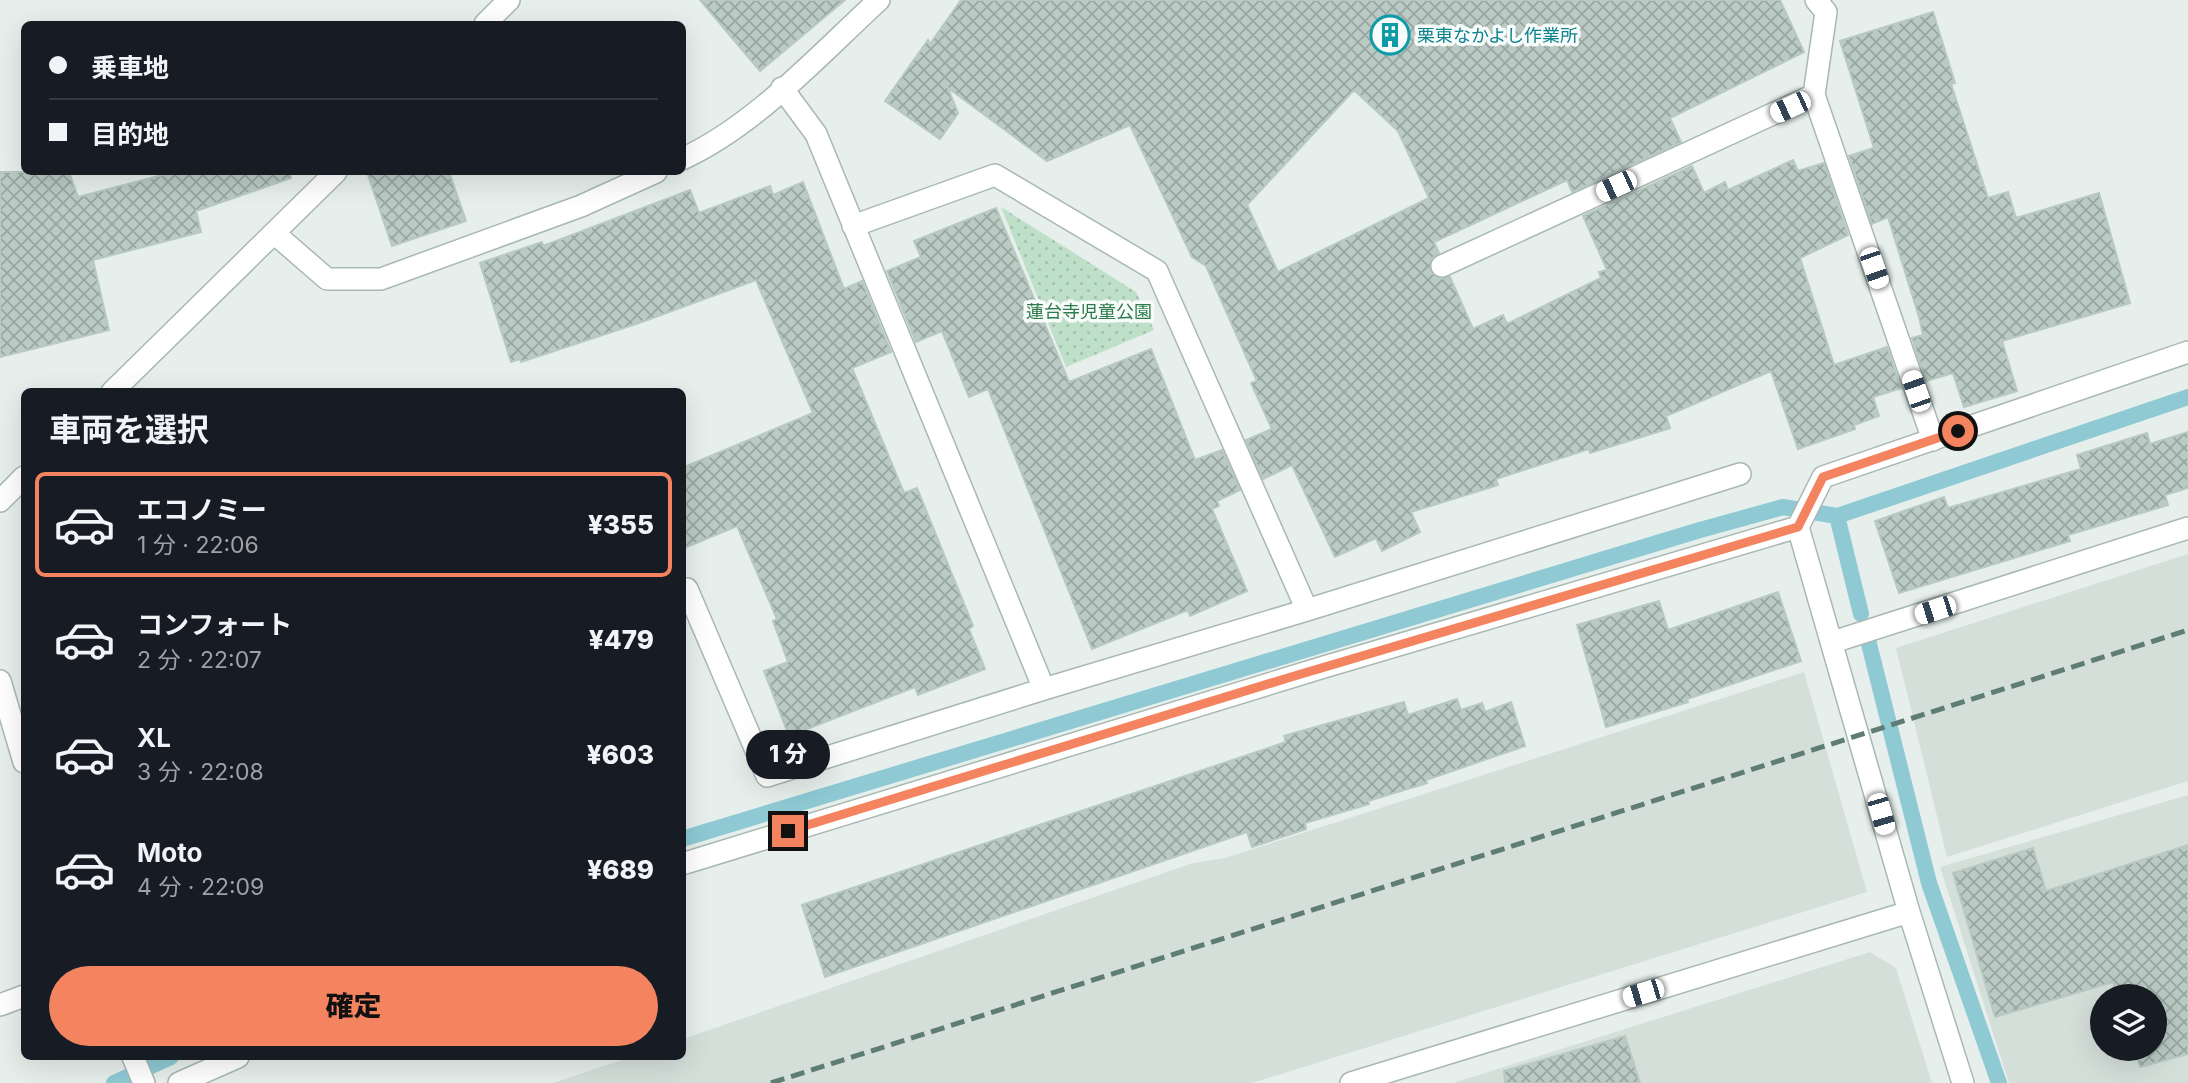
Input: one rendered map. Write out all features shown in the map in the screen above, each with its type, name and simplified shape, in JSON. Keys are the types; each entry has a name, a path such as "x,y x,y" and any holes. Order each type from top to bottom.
{"street":[{"path":"488,21 509,0"},
{"path":"686,157 711,146 782,88 879,0"},
{"path":"1815,0 1826,12 1814,95 1933,440"},
{"path":"782,88 816,134 1044,689"},
{"path":"1442,266 1814,95"},
{"path":"116,388 334,175"},
{"path":"274,233 327,279 381,279 581,206 649,175"},
{"path":"853,226 995,175 1157,271 1307,610"},
{"path":"1963,1083 1909,912 1798,527 1823,477 2188,352"},
{"path":"687,589 767,776 1740,474"},
{"path":"0,501 21,480"},
{"path":"686,863 1291,677 1798,527"},
{"path":"1833,642 2188,528"},
{"path":"0,681 5,720 21,755"},
{"path":"1351,1083 1909,912"},
{"path":"0,1005 21,997"},
{"path":"134,1060 144,1083"},
{"path":"179,1083 231,1060"}],"shaded area":[{"path":"2188,554 2188,781 1947,857 1896,648"},
{"path":"1804,672 1867,892 1252,1083 553,1083 621,1060 686,1060 686,1038 1193,863 1225,858"},
{"path":"2188,795 2188,1083 2009,1083 1940,867"},
{"path":"1870,952 1896,968 1932,1083 1453,1083"}],"green space":[{"name":"蓮台寺児童公園","path":"1001,207 1136,292 1154,330 1066,367"}],"building":[{"path":"700,0 845,0 760,71"},
{"path":"961,0 1780,0 1804,52 1670,118 1681,142 1572,192 1567,180 1434,242 1439,253 1431,259 1430,271 1440,279 1450,277 1473,329 1503,315 1507,324 1601,278 1599,272 1607,270 1583,216 1692,166 1704,193 1725,182 1728,190 1793,160 1798,171 1824,163 1848,235 1800,258 1834,365 1887,347 1901,388 1873,397 1879,416 1854,425 1855,429 1798,449 1771,371 1666,416 1670,428 1590,453 1589,449 1496,479 1498,485 1411,512 1420,532 1382,551 1376,538 1335,557 1292,465 1263,479 1246,440 1272,429 1251,383 1257,381 1206,266 1192,257 1130,125 1047,161 948,88 958,113 940,139 885,101 928,40 930,44","holes":["1354,90 1398,131 1429,198 1278,272 1247,205"]},
{"path":"1933,12 1955,83 1951,84 1988,198 2008,192 2016,218 2099,193 2130,303 2002,341 2017,391 1964,407 1953,373 1926,381 1912,338 1923,335 1919,317 1888,217 1872,224 1849,156 1874,148 1840,41"},
{"path":"0,172 70,175 78,197 162,175 290,175 291,178 196,211 201,232 93,260 109,330 0,357"},
{"path":"368,175 450,175 466,221 392,246"},
{"path":"803,182 844,289 862,281 891,352 852,368 904,493 917,488 973,626 969,629 985,669 918,695 915,687 789,736 764,671 788,662 773,621 777,619 737,526 686,547 686,466 813,413 756,280 639,323 521,362 520,359 511,362 480,263 542,242 543,246 690,190 699,213 770,186 773,195"},
{"path":"996,208 1069,382 1151,349 1195,460 1222,450 1240,490 1217,501 1219,506 1212,509 1247,591 1190,616 1188,610 1092,649 988,389 969,397 942,331 916,342 887,271 921,257 914,241"},
{"path":"2188,432 2188,488 2165,495 2168,505 2068,535 2070,541 1899,593 1875,521 1944,497 1948,508 2081,469 2077,455 2147,433 2150,444"},
{"path":"1778,592 1801,661 1687,699 1688,702 1606,727 1577,625 1659,601 1668,630"},
{"path":"1457,699 1461,710 1482,703 1485,712 1511,702 1525,746 1426,780 1427,783 1368,801 1369,804 1305,823 1306,829 1252,847 1247,832 825,977 802,905 1286,742 1284,736 1404,702 1408,715"},
{"path":"2188,845 2188,1054 2167,1060 2167,984 2090,984 2090,989 1995,1017 1953,873 2033,848 2046,891"},
{"path":"1625,1036 1640,1083 1505,1083 1504,1071"},
{"path":"2138,1061 2162,1061 2140,1067"}],"waterway":[{"path":"1861,614 1837,516 2188,397"},
{"path":"686,838 1700,530 1783,507 1837,516"},
{"path":"1868,640 1929,883 1999,1083"},
{"path":"114,1083 164,1060"}],"railway":[{"path":"771,1083 2188,630"}],"place":[{"name":"栗東なかよし作業所","path":"1390,35"}],"route":[{"path":"788,831 1291,677 1798,527 1823,477 1958,431"}]}
